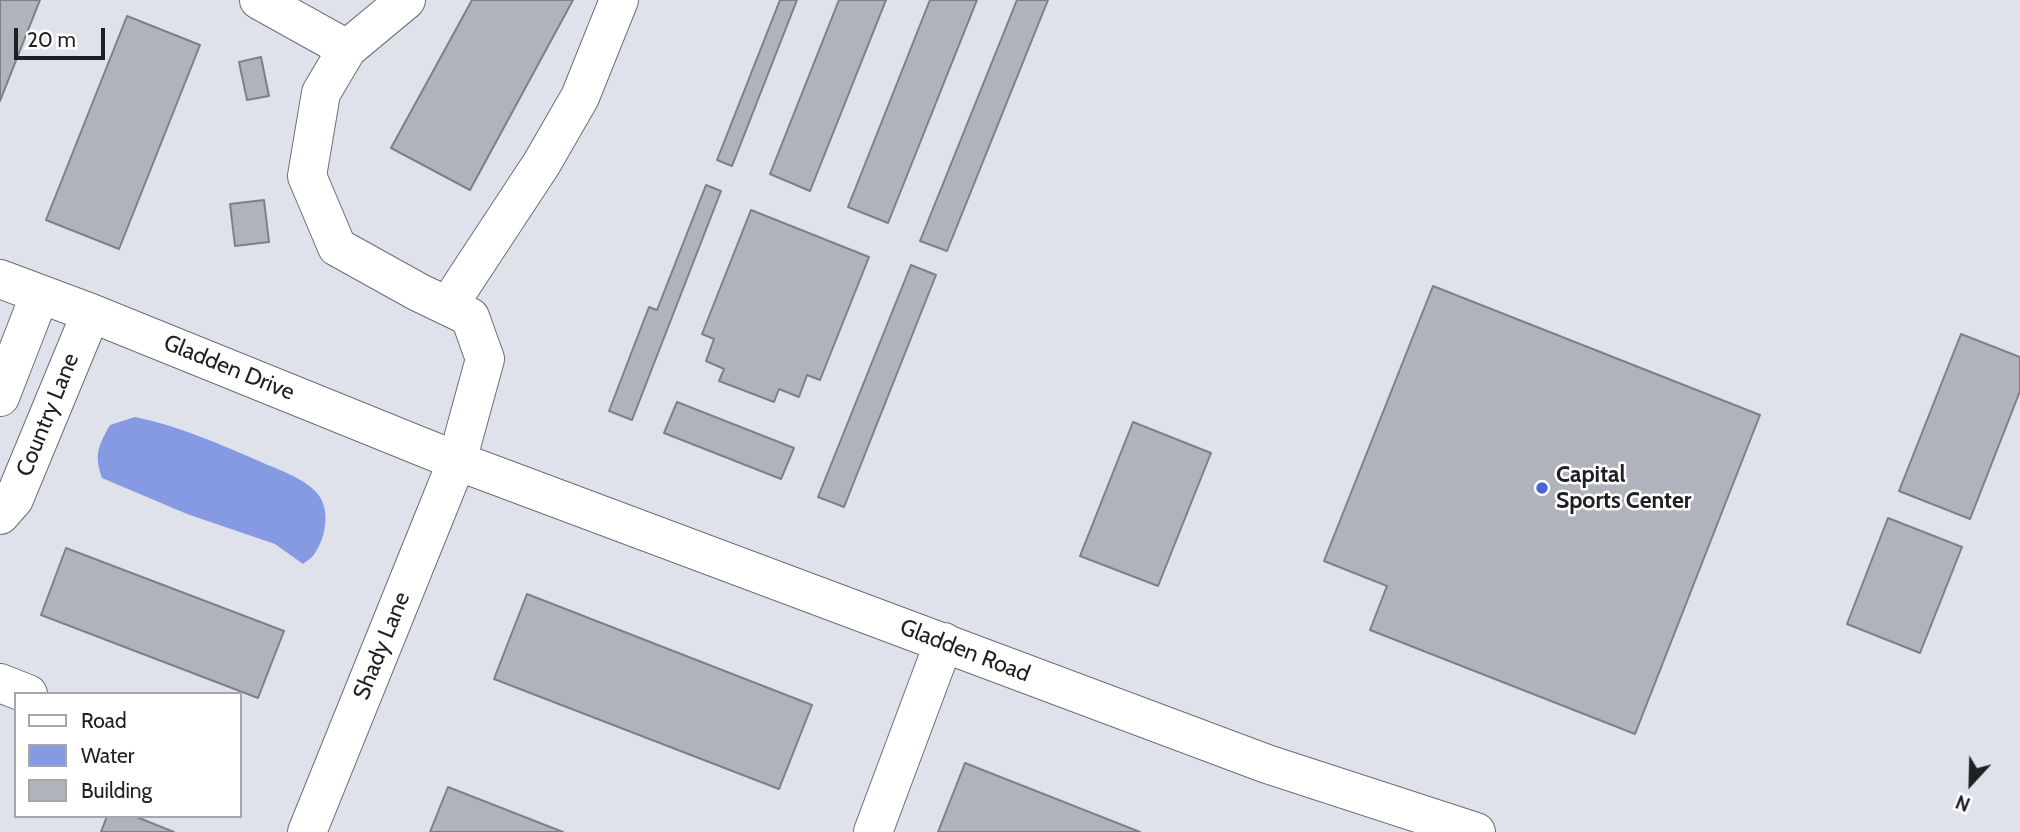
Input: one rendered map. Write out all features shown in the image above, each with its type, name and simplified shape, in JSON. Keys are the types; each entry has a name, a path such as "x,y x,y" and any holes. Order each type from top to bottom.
{"street":[{"path":"259,0 347,49"},
{"name":"Shady Lane","path":"307,832 457,461 485,359 470,317 337,247 307,176 320,93 347,49 406,0"},
{"path":"448,306 542,163 580,97 619,0"},
{"name":"Gladden Drive","path":"0,279 457,461"},
{"path":"0,397 40,294"},
{"name":"Country Lane","path":"0,514 14,499 91,313"},
{"name":"Gladden Road","path":"457,461 1267,764 1476,832"},
{"path":"873,832 944,642"},
{"path":"0,683 23,692"}],"water":[{"path":"135,417 215,442 291,475 312,488 321,500 325,515 322,539 314,554 303,564 275,544 187,514 102,478 98,457 106,432 110,425"}],"building":[{"path":"0,0 40,0 0,101"},
{"path":"472,0 573,0 470,190 391,148"},
{"path":"780,0 797,0 732,166 717,160"},
{"path":"839,0 886,0 810,191 770,174"},
{"path":"930,0 977,0 888,223 848,207"},
{"path":"1017,0 1048,0 947,251 920,241"},
{"path":"127,16 200,45 119,249 46,220"},
{"path":"261,57 269,96 247,100 239,62"},
{"path":"706,185 721,191 632,420 609,411 649,307 657,310"},
{"path":"264,200 269,242 235,246 230,204"},
{"path":"751,210 869,257 820,380 807,375 799,397 779,389 774,402 719,381 724,369 706,361 714,339 702,334"},
{"path":"911,265 936,275 844,507 818,497"},
{"name":"Capital Sports Center","path":"1433,286 1760,415 1635,734 1370,630 1387,586 1324,561"},
{"path":"1961,334 2020,357 2020,391 1970,519 1899,491"},
{"path":"677,402 794,448 781,479 664,433"},
{"path":"1133,422 1211,453 1158,586 1080,556"},
{"path":"1888,518 1962,547 1920,653 1847,624"},
{"path":"66,548 284,631 258,698 41,615"},
{"path":"527,594 812,705 779,789 494,679"},
{"path":"965,763 1140,832 938,832"},
{"path":"448,787 563,832 430,832"},
{"path":"106,818 139,818 174,832 101,832"}],"place":[{"name":"Capital Sports Center","path":"1542,488"}]}
